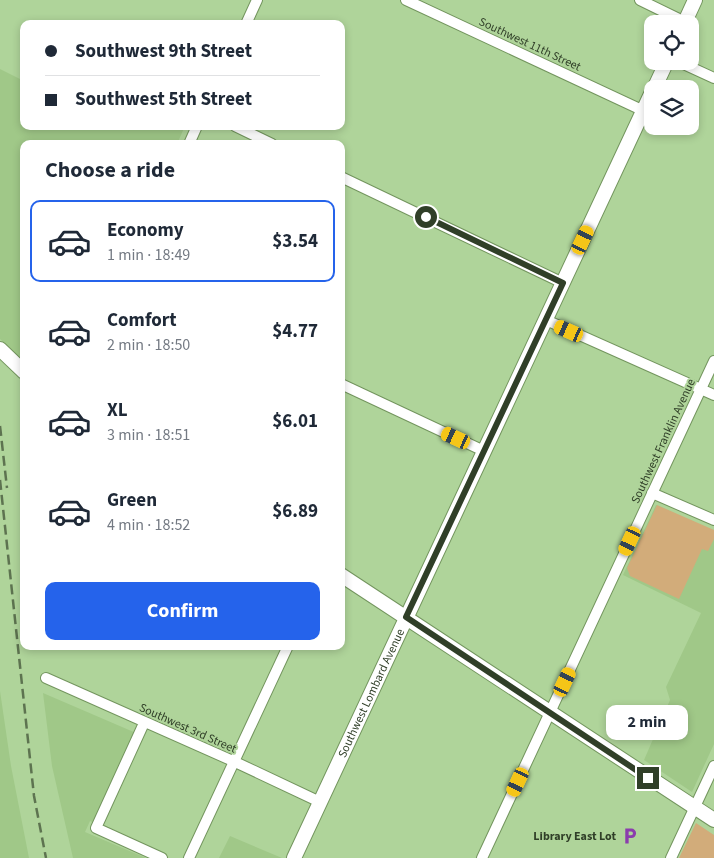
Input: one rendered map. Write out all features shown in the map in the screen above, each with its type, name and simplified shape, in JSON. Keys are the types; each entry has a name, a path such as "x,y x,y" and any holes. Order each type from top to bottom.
{"street":[{"path":"248,20 256,0"},
{"name":"Southwest 11th Street","path":"406,0 644,111"},
{"path":"640,0 669,15"},
{"path":"689,15 696,0"},
{"path":"697,70 714,78"},
{"name":"Southwest Lombard Avenue","path":"294,858 644,111"},
{"path":"243,130 264,140"},
{"path":"345,179 563,283"},
{"path":"546,320 714,395"},
{"path":"0,349 20,368"},
{"name":"Southwest Franklin Avenue","path":"482,858 714,361"},
{"path":"0,362 20,380"},
{"path":"345,386 484,451"},
{"path":"652,493 714,520"},
{"path":"345,578 714,820"},
{"path":"189,858 286,650"},
{"name":"Southwest 3rd Street","path":"46,678 320,802"},
{"path":"144,723 96,828 162,858"},
{"path":"671,858 714,766"}],"shaded area":[{"path":"0,69 20,79 20,130 183,130 179,140 20,140 20,358 0,339"},
{"path":"656,505 714,531 714,744 692,792 644,760 670,700 666,687 701,613 623,575"},
{"path":"657,505 714,530 714,539 708,551 702,549 679,599 630,576 627,568"},
{"path":"0,691 11,766 29,858 0,858"},
{"path":"43,693 136,733 94,823 90,821 85,832 146,858 73,858 52,766"},
{"path":"696,823 714,835 714,858 679,858"},
{"path":"230,836 282,858 219,858"}],"railway":[{"path":"0,426 7,488"},
{"path":"0,480 34,796 46,858"}],"place":[{"name":"Library East Lot","path":"630,836"}],"route":[{"path":"426,217 563,283 406,617 648,778"}]}
